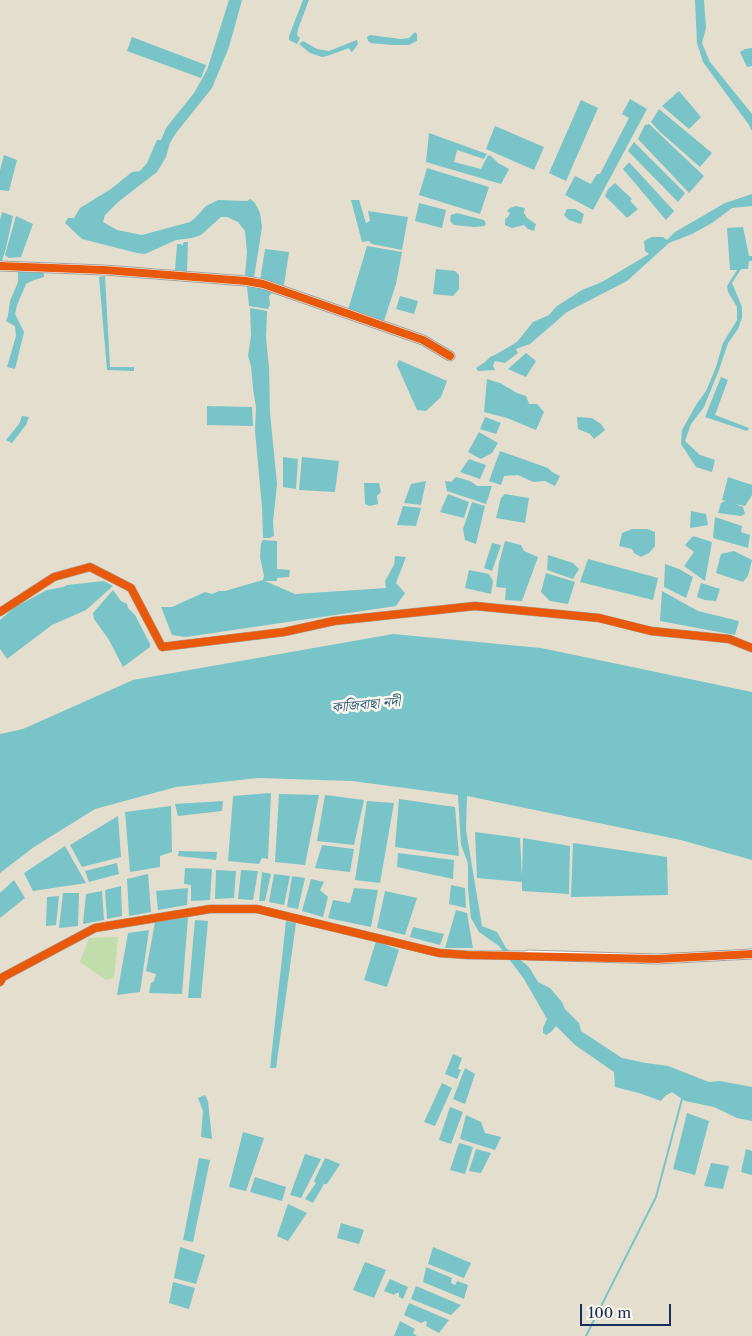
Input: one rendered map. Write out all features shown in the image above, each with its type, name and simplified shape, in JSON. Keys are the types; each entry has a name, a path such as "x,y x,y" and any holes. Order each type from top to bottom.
{"street":[{"path":"0,266 104,270 263,284 416,338 450,356"},
{"path":"0,612 54,577 90,567 131,588 162,647 284,632 334,621 475,606 599,618 651,631 729,639 752,648"},
{"path":"0,982 3,978 96,928 210,908 257,909 439,952 468,955 657,959 752,954"}],"green space":[{"path":"118,937 114,978 106,980 80,962 89,938"}],"water":[{"path":"229,0 242,0 229,47 212,88 176,133 170,143 166,157 157,172 118,202 105,215 103,222 117,230 142,235 190,222 206,206 218,200 247,201 250,199 255,203 260,213 262,227 254,278 245,275 247,252 245,231 238,222 227,217 221,217 201,235 176,240 145,254 82,239 65,223 68,218 74,218 80,208 111,189 132,172 140,171 147,163 157,140 161,140 166,128 194,93 207,70"},
{"path":"303,0 309,0 298,29 297,35 300,38 297,44 289,40 289,36"},
{"path":"695,0 704,0 706,28 702,43 710,62 752,114 752,131 703,62 697,43"},
{"path":"415,32 417,34 417,41 409,45 371,43 367,37 370,35 401,39 409,38"},
{"path":"132,37 206,65 201,78 127,51"},
{"path":"357,40 358,44 351,52 349,48 322,57 310,53 299,44 303,41 317,49 329,51"},
{"path":"752,48 752,66 747,67 740,52"},
{"path":"679,91 701,117 689,129 662,106"},
{"path":"630,99 647,109 593,210 565,195 575,176 591,184 597,174 600,174 629,118 622,114"},
{"path":"581,100 598,108 566,181 549,173"},
{"path":"659,109 712,153 700,167 651,122"},
{"path":"649,124 704,176 689,193 638,139 645,125"},
{"path":"495,126 544,147 534,170 486,149"},
{"path":"429,133 487,154 484,159 457,150 454,162 481,169 488,155 491,156 498,163 509,169 501,184 426,162"},
{"path":"634,142 685,193 678,202 628,151"},
{"path":"4,155 17,160 9,191 0,190 0,170"},
{"path":"629,162 674,211 666,220 623,169"},
{"path":"427,168 489,187 480,214 419,195"},
{"path":"615,183 632,199 630,201 638,209 627,218 605,196 608,189"},
{"path":"752,194 752,206 732,208 712,223 692,234 669,243 627,281 567,312 530,344 516,349 518,353 505,363 495,361 493,366 495,370 478,371 476,368 490,357 517,342 533,322 549,315 557,306 582,290 602,282 649,254 645,251 644,241 652,237 663,237 667,240 675,232 725,203"},
{"path":"351,200 359,200 366,223 370,221 368,211 408,217 402,250 372,244 369,241 362,242"},
{"path":"419,203 446,210 442,228 415,221"},
{"path":"516,206 525,208 524,213 527,218 536,224 534,231 524,225 512,228 505,225 505,219 510,213 507,211"},
{"path":"567,209 575,209 584,214 581,224 569,220 564,215"},
{"path":"2,212 13,216 6,248 2,261 0,261 0,220"},
{"path":"457,213 484,220 486,224 474,227 454,225 450,221 451,215"},
{"path":"16,216 33,224 21,257 9,258 5,255"},
{"path":"743,227 749,256 752,256 752,261 749,261 748,269 741,269 732,283 742,307 742,318 738,329 728,343 704,407 691,424 685,441 700,455 715,460 712,472 696,467 681,444 682,430 706,391 723,343 737,320 737,307 728,292 727,286 737,270 730,270 727,228"},
{"path":"184,242 188,242 187,272 175,270 177,244 182,246"},
{"path":"367,246 402,252 396,284 384,321 348,310"},
{"path":"265,249 289,252 284,285 260,281"},
{"path":"436,269 455,271 459,275 459,289 453,296 433,294"},
{"path":"18,272 43,272 44,277 26,284 17,305 15,314 24,332 15,369 7,367 16,336 15,326 6,321 10,301 18,282"},
{"path":"105,276 110,367 134,367 134,371 107,370 99,277"},
{"path":"258,284 289,295 288,298 272,293 269,296 270,305 268,309 249,306 247,287"},
{"path":"400,296 418,301 414,314 396,309"},
{"path":"250,308 267,311 266,338 270,413 277,484 273,522 274,536 269,538 263,538 255,431 256,408 248,356 251,336"},
{"path":"526,353 536,361 526,377 508,369"},
{"path":"399,360 447,381 441,397 426,411 417,410 397,365"},
{"path":"721,377 728,380 715,415 749,428 747,431 705,417"},
{"path":"487,379 500,383 526,396 529,404 537,404 544,412 536,430 507,418 484,412"},
{"path":"207,406 252,407 253,426 207,425"},
{"path":"22,416 29,417 26,425 12,443 6,440 19,424"},
{"path":"485,417 501,423 496,434 480,429"},
{"path":"577,417 592,418 601,424 605,430 594,439 590,434 578,429"},
{"path":"479,432 498,443 492,453 481,459 468,452"},
{"path":"500,451 548,468 560,476 555,486 545,481 533,482 518,475 504,476 501,485 489,481"},
{"path":"283,457 298,459 296,489 283,487"},
{"path":"302,457 339,461 335,492 299,490"},
{"path":"469,459 486,465 480,479 460,472"},
{"path":"456,477 470,481 477,486 492,486 486,504 447,491 445,481 451,482"},
{"path":"728,477 752,485 752,495 745,506 735,504 743,507 745,514 741,516 718,513 721,503 726,501 722,500"},
{"path":"426,481 421,505 404,503 411,484"},
{"path":"364,483 379,483 381,492 377,496 378,504 369,506 365,504"},
{"path":"448,494 469,502 464,518 440,512"},
{"path":"505,494 529,498 525,523 496,518 501,498"},
{"path":"472,502 485,506 476,544 465,540 463,529"},
{"path":"403,506 421,508 416,526 397,525"},
{"path":"691,511 706,514 708,525 690,528"},
{"path":"715,517 742,526 741,532 750,535 748,548 713,538"},
{"path":"632,529 647,529 655,532 655,546 649,553 641,557 634,553 632,549 619,546 622,533"},
{"path":"693,536 712,542 705,581 684,566 694,552 685,545"},
{"path":"263,540 277,541 277,569 290,570 289,577 277,578 277,581 265,581 295,594 386,588 385,581 394,565 395,556 406,557 396,583 405,593 396,606 186,637 172,635 161,607 172,607 205,592 212,594 263,580 264,576 260,557"},
{"path":"505,541 521,545 524,551 538,557 522,601 505,600 506,588 496,587 499,563"},
{"path":"492,543 501,545 492,571 484,568"},
{"path":"734,551 752,560 748,576 743,582 716,573 721,554"},
{"path":"548,555 573,563 579,569 573,579 547,570"},
{"path":"588,559 658,578 653,600 580,582"},
{"path":"665,564 693,577 686,598 664,587"},
{"path":"469,570 489,574 493,581 491,594 465,588"},
{"path":"546,573 575,582 568,604 550,601 541,592"},
{"path":"104,581 113,586 86,610 52,625 7,659 0,649 0,620 15,607 47,590 67,585"},
{"path":"701,583 720,589 716,601 697,597"},
{"path":"113,590 135,615 150,644 150,647 123,667 109,640 94,619 93,613"},
{"path":"662,591 698,611 739,621 735,635 660,621"},
{"name":"কাজিবাছা নদী","path":"393,634 541,648 752,692 752,860 681,840 467,796 466,830 482,926 497,932 506,948 529,967 538,982 550,988 562,1002 565,1009 579,1023 581,1031 622,1058 668,1066 709,1082 720,1081 752,1087 752,1121 737,1118 714,1107 685,1101 672,1092 661,1101 615,1087 614,1072 575,1045 556,1026 546,1035 543,1033 547,1019 524,979 499,946 479,932 471,918 468,863 461,845 458,795 352,781 258,778 176,787 95,809 34,847 0,873 0,734 23,729 133,680"},
{"path":"271,793 268,859 262,858 259,864 228,861 233,796"},
{"path":"279,794 319,795 305,865 275,862"},
{"path":"325,795 364,800 354,845 317,841"},
{"path":"399,799 455,807 459,856 395,847"},
{"path":"223,801 222,811 178,816 175,804"},
{"path":"367,801 394,803 380,883 355,880"},
{"path":"171,806 172,852 160,856 160,867 130,872 125,812"},
{"path":"118,816 121,857 82,867 70,845"},
{"path":"475,832 520,838 522,877 523,838 570,846 569,894 522,891 522,882 477,878"},
{"path":"573,843 667,857 668,895 571,897"},
{"path":"322,845 354,849 350,872 315,868"},
{"path":"65,846 86,883 33,891 24,873"},
{"path":"179,851 217,852 216,860 178,856"},
{"path":"398,853 454,860 453,879 397,867"},
{"path":"117,863 119,874 89,882 85,871"},
{"path":"185,868 212,869 210,900 191,901 191,885 184,884"},
{"path":"216,870 236,871 234,898 215,899"},
{"path":"241,870 258,871 253,900 238,899"},
{"path":"262,872 271,874 265,901 259,901"},
{"path":"148,874 151,912 129,916 127,879"},
{"path":"274,874 290,876 284,905 269,902"},
{"path":"292,876 305,878 298,909 287,907"},
{"path":"311,879 324,882 320,890 328,897 323,917 302,911"},
{"path":"14,880 25,898 0,918 0,893"},
{"path":"451,885 465,888 466,908 449,904"},
{"path":"121,886 122,916 107,919 105,890"},
{"path":"188,888 187,905 158,910 156,891"},
{"path":"354,888 378,890 371,927 328,918 333,900 350,903"},
{"path":"102,891 104,920 83,924 86,894"},
{"path":"385,891 417,898 405,935 377,928"},
{"path":"63,893 79,893 78,926 59,928"},
{"path":"59,896 56,925 46,926 47,897"},
{"path":"456,910 467,913 473,948 445,948"},
{"path":"188,917 182,994 149,993 151,983 154,981 156,974 146,971 155,922"},
{"path":"195,920 208,921 201,998 188,998"},
{"path":"286,921 296,923 276,1068 270,1068"},
{"path":"413,927 444,934 440,945 410,937"},
{"path":"149,930 140,992 117,995 128,933"},
{"path":"376,941 399,950 387,987 364,980"},
{"path":"453,1054 462,1058 458,1069 461,1070 457,1079 445,1074"},
{"path":"465,1068 475,1074 465,1104 453,1099"},
{"path":"442,1083 452,1088 435,1126 424,1122"},
{"path":"205,1095 208,1101 212,1139 201,1137 203,1111 198,1098"},
{"path":"450,1107 463,1112 451,1144 439,1140"},
{"path":"687,1113 709,1121 695,1175 673,1169"},
{"path":"466,1115 481,1122 485,1133 501,1137 495,1150 460,1139"},
{"path":"243,1132 264,1138 246,1191 229,1187"},
{"path":"459,1143 473,1147 465,1174 450,1170"},
{"path":"476,1149 491,1153 481,1173 469,1171"},
{"path":"746,1149 752,1151 752,1175 741,1172"},
{"path":"305,1154 321,1159 301,1198 290,1195"},
{"path":"199,1158 210,1160 193,1242 183,1240"},
{"path":"325,1158 340,1164 327,1184 324,1184 313,1203 305,1199 316,1183 314,1181"},
{"path":"711,1163 729,1166 723,1189 704,1186"},
{"path":"255,1177 286,1187 282,1201 250,1192"},
{"path":"288,1204 307,1213 288,1241 277,1236"},
{"path":"341,1223 364,1230 359,1244 337,1238"},
{"path":"180,1247 205,1255 196,1284 174,1278"},
{"path":"433,1247 471,1263 464,1278 428,1264"},
{"path":"365,1262 386,1270 374,1298 353,1290"},
{"path":"426,1267 452,1278 451,1283 455,1285 457,1281 468,1285 464,1299 423,1282"},
{"path":"390,1279 408,1287 403,1299 399,1297 399,1293 394,1295 384,1291"},
{"path":"173,1282 195,1288 189,1309 169,1303"},
{"path":"416,1286 461,1305 451,1315 411,1299"},
{"path":"409,1303 449,1320 439,1333 426,1326 427,1322 421,1323 404,1315"},
{"path":"400,1321 415,1329 413,1333 417,1336 394,1336"}],"waterway":[{"path":"586,1336 656,1197 682,1099"}],"cycle path":[{"path":"0,266 104,270 263,284 423,340 450,356"},
{"path":"0,612 54,577 90,567 131,588 162,647 284,632 334,621 475,606 599,618 651,631 729,639 752,648"},
{"path":"0,982 3,977 95,928 210,909 257,909 439,953 657,959 752,954"}]}
